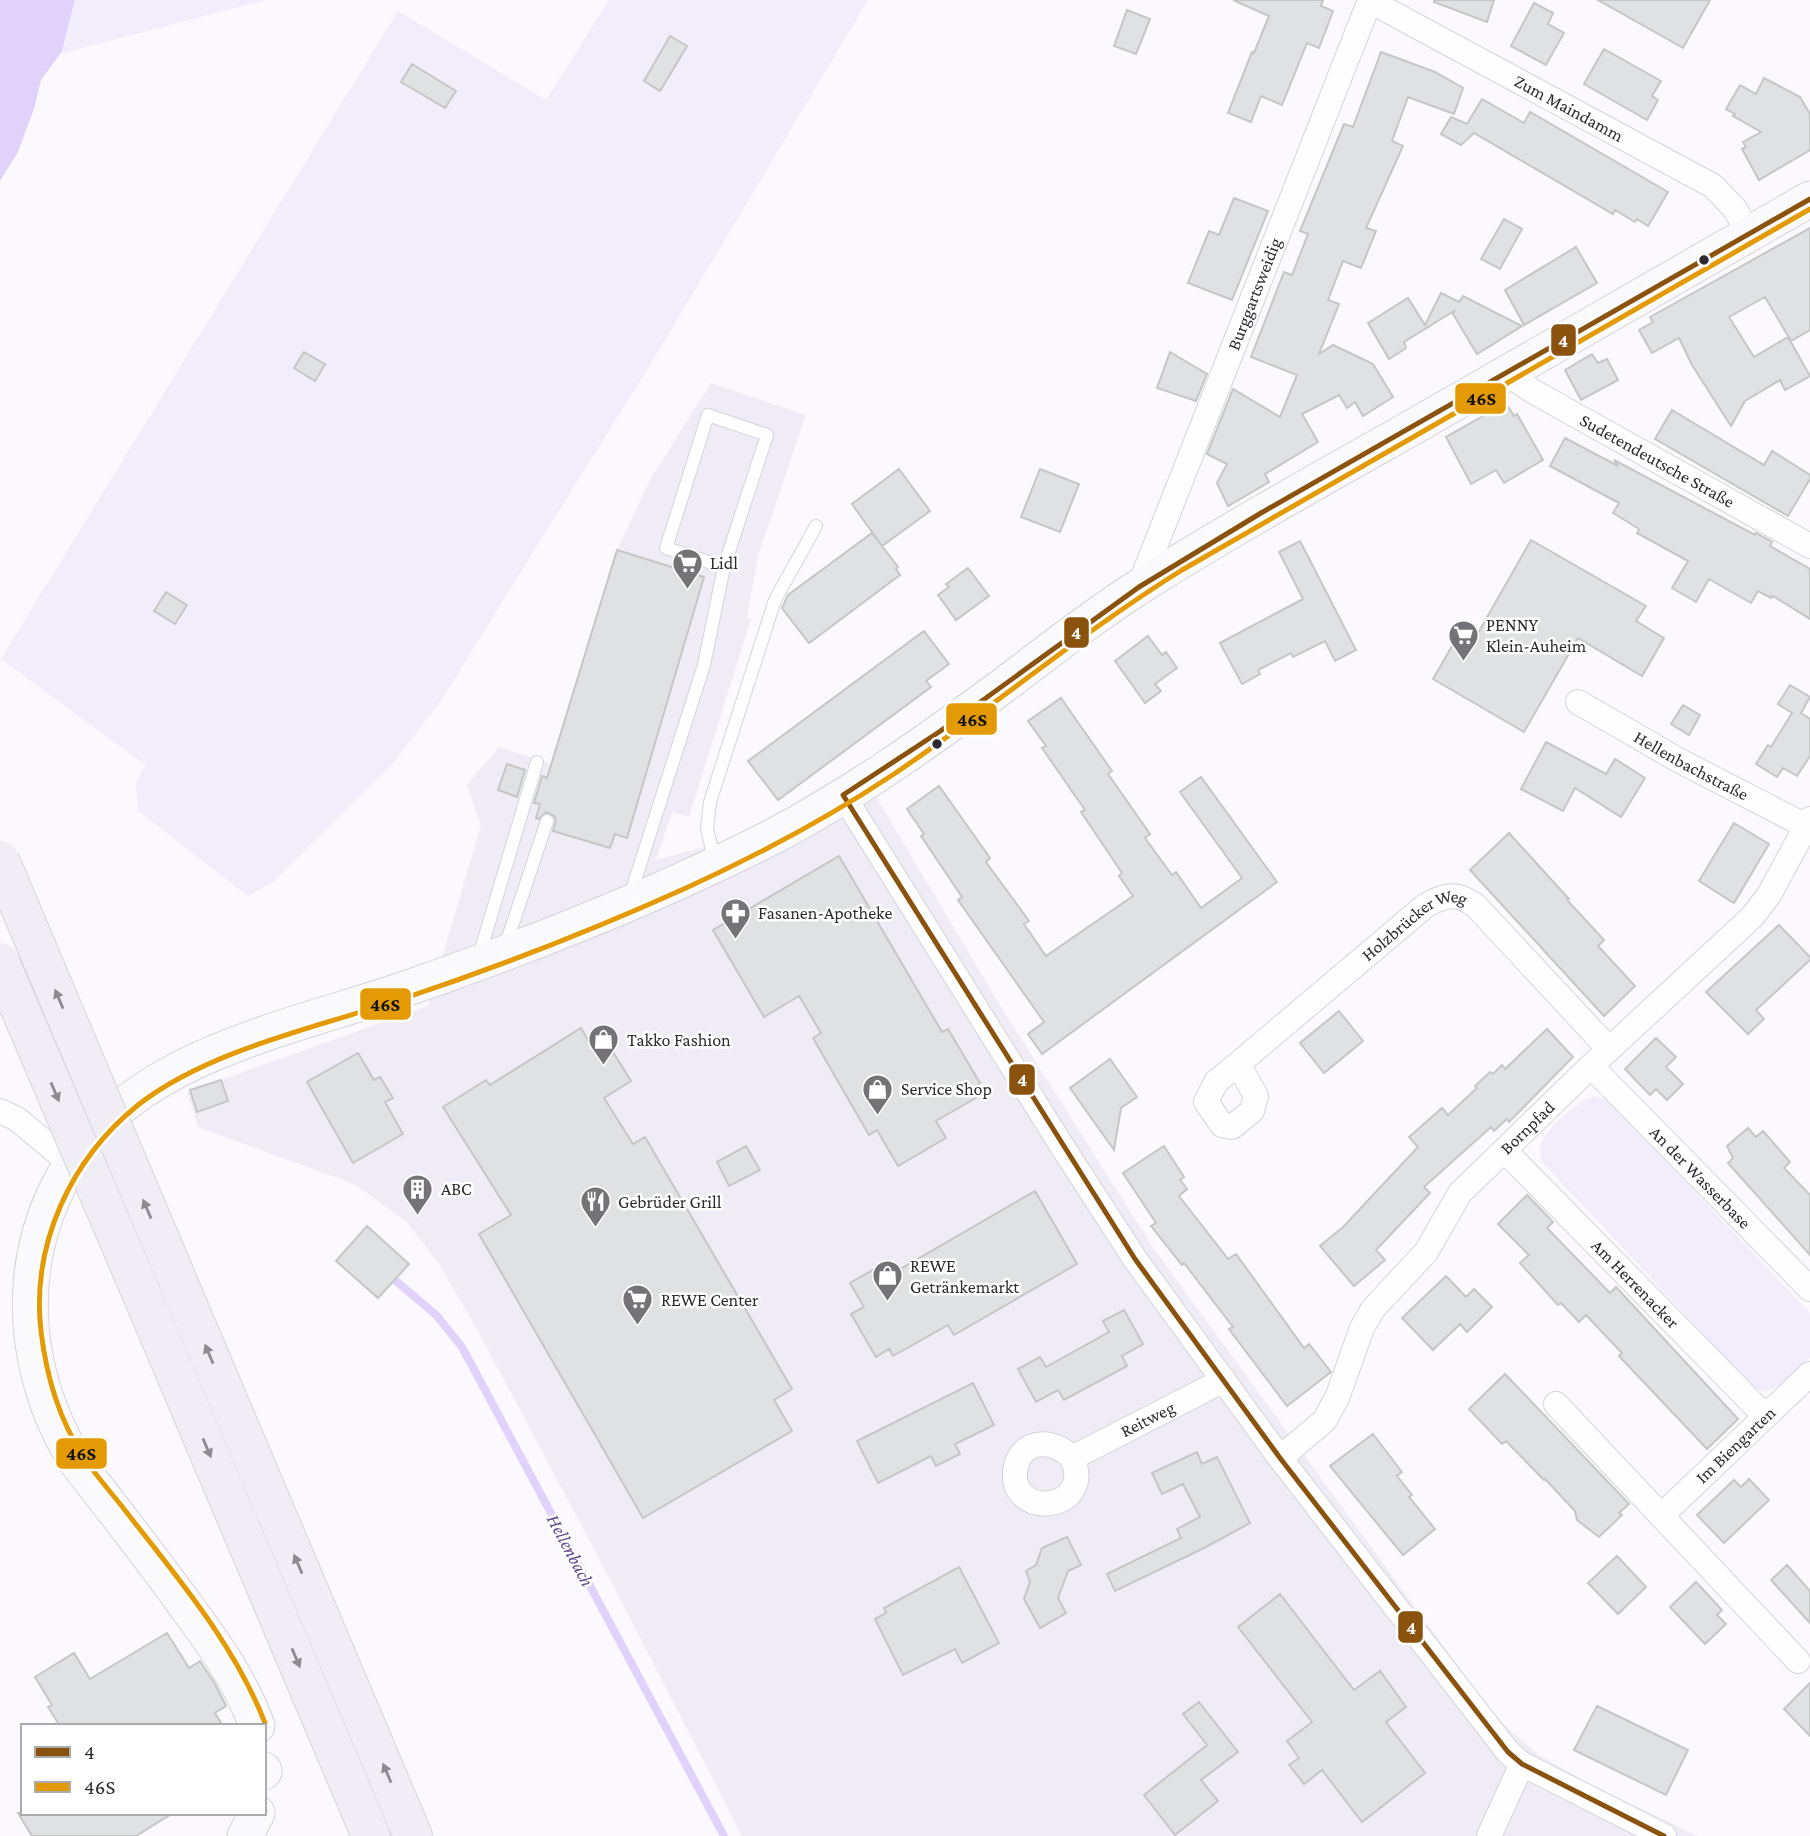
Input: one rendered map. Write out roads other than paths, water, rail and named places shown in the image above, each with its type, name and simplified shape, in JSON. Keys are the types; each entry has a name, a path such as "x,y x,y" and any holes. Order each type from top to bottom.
{"highway":[{"path":"0,860 413,1836"},
{"path":"0,962 371,1836"}],"main road":[{"path":"256,1724 248,1701 225,1660 75,1460 58,1430 42,1390 34,1357 30,1319 33,1267 44,1220 71,1164 90,1138 113,1114 172,1072 234,1045 409,988 490,958 628,903 771,837 843,795 939,732 1139,587 1261,513 1810,199"},
{"path":"246,1836 256,1815"}],"street":[{"name":"Zum Maindamm","path":"1370,0 1713,186 1735,209 1749,234"},
{"name":"Burggartsweidig","path":"1139,587 1370,0"},
{"name":"Sudetendeutsche Straße","path":"1506,373 1534,392 1810,546"},
{"name":"Hellenbachstraße","path":"1578,702 1679,761 1808,823"},
{"path":"843,795 1135,1259 1280,1458 1508,1752 1522,1764 1664,1836"},
{"name":"Bornpfad","path":"1280,1458 1324,1421 1373,1309 1426,1252 1460,1193 1752,917 1769,895 1808,823"},
{"name":"Holzbrücker Weg","path":"1238,1064 1425,906 1448,895 1460,896 1476,906 1600,1058"},
{"name":"An der Wasserbase","path":"1600,1058 1810,1289"},
{"path":"0,1111 17,1119 71,1164"},
{"name":"Am Herrenacker","path":"1505,1151 1765,1416"},
{"name":"Im Biengarten","path":"1661,1516 1810,1374"},
{"name":"Reitweg","path":"1072,1458 1224,1380"},
{"path":"1556,1404 1798,1661"},
{"path":"1489,1836 1522,1764"}],"lane":[{"path":"628,903 704,664 724,566 767,435 708,415 666,548 724,566"},
{"path":"715,864 707,828 710,802 775,600 816,526"},
{"path":"490,958 537,762"},
{"path":"490,958 547,821"}],"waterway":[{"name":"Hellenbach","path":"396,1281 436,1315 462,1347 724,1836"}],"place":[{"name":"Lidl","path":"687,590"},
{"name":"PENNY Klein-Auheim","path":"1463,662"},
{"name":"Fasanen-Apotheke","path":"735,940"},
{"name":"Takko Fashion","path":"604,1067"},
{"name":"Service Shop","path":"878,1116"},
{"name":"ABC","path":"418,1216"},
{"name":"Gebrüder Grill","path":"595,1229"},
{"name":"REWE Getränkemarkt","path":"887,1303"},
{"name":"REWE Center","path":"638,1327"}]}
